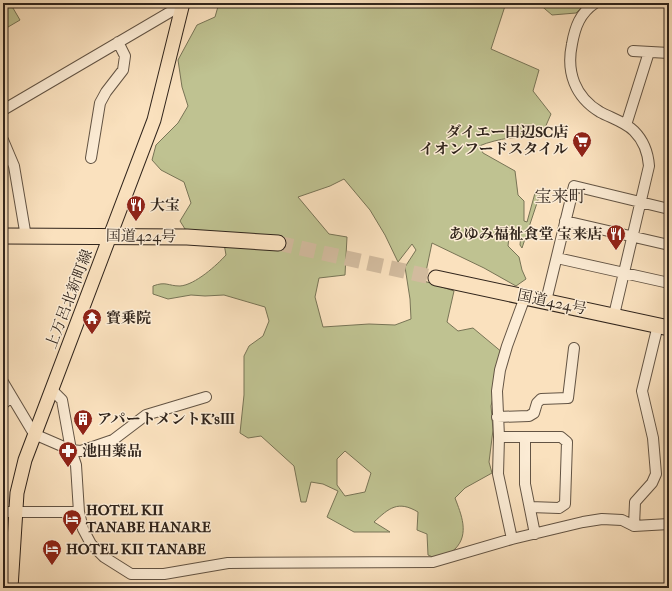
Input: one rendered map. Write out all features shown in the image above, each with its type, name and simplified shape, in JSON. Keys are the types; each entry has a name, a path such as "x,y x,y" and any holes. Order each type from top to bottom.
{"highway":[{"name":"国道424号","path":"3,236 187,237 278,243"},
{"name":"国道424号","path":"436,278 663,326"}],"main road":[{"name":"上万呂北新町線","path":"11,588 8,551 9,512 18,493 23,467 34,434 154,120 183,4"}],"street":[{"path":"595,3 579,19 574,33 569,66 572,78 578,91 586,102 600,112 626,125 643,141 648,153 649,166 642,203 614,315"},
{"path":"3,110 183,4"},
{"path":"91,158 100,104 106,92 123,70 125,56 118,42"},
{"path":"633,51 669,53"},
{"path":"626,125 648,52"},
{"path":"3,140 14,166 26,237"},
{"path":"546,301 574,186 669,209"},
{"path":"565,221 669,245"},
{"path":"556,258 669,283"},
{"path":"512,539 498,474 499,437 497,391 500,370 525,297"},
{"path":"634,526 635,502 652,483 656,474 652,438 642,391 663,326"},
{"path":"497,417 529,416 534,413 537,403 541,400 568,398 574,348"},
{"path":"3,382 34,434 71,450 81,451 113,440 146,414 206,397"},
{"path":"51,389 62,400 71,450 76,465 79,512 83,529 91,544 104,557 131,574 164,574 228,563 433,562 512,539 602,519 622,520 634,526 669,524"},
{"path":"3,404 12,397"},
{"path":"499,437 561,437 567,442 565,504 559,508 530,507"},
{"path":"525,437 525,484 535,534"},
{"path":"9,512 79,512"}],"green space":[{"path":"3,3 10,3 20,20 3,30"},
{"path":"219,3 506,3 491,49 539,70 533,91 551,114 541,137 509,138 479,146 483,153 515,171 518,195 524,201 524,221 527,222 535,193 540,194 522,248 520,245 521,233 509,236 508,246 519,257 526,279 516,286 484,268 432,243 424,281 454,291 447,322 458,331 473,328 503,353 491,406 493,430 489,462 492,473 465,488 455,498 462,517 463,530 460,543 455,549 448,553 435,558 428,555 427,534 417,530 418,512 411,508 399,506 394,507 374,522 390,532 354,532 327,517 338,491 323,484 311,482 306,502 301,502 294,466 261,436 248,438 240,433 244,395 244,356 249,346 263,336 269,321 265,307 224,295 191,295 168,299 153,294 153,286 164,284 180,286 192,282 211,269 226,255 223,238 185,229 180,221 191,203 184,182 161,170 152,160 156,145 178,123 188,106 182,87 178,60 197,25 215,17","holes":["344,179 370,210 385,235 398,262 412,244 416,250 405,267 410,299 411,319 395,325 369,324 323,327 315,297 319,278 345,275 347,237 329,234 298,197 330,186","345,451 371,473 365,492 345,496 337,485 337,459"]},
{"path":"538,3 586,3 576,13 552,15"}],"tunnel":[{"path":"278,243 436,278"}],"place":[{"name":"ダイエー田辺SC店 イオンフードスタイル","path":"582,158"},
{"name":"大宝","path":"136,222"},
{"name":"あゆみ福祉食堂 宝来店","path":"616,251"},
{"name":"寳乗院","path":"92,335"},
{"name":"アパートメントK'sⅢ","path":"83,436"},
{"name":"池田薬品","path":"68,468"},
{"name":"HOTEL KII TANABE HANARE","path":"72,536"},
{"name":"HOTEL KII TANABE","path":"52,566"}],"district":[{"name":"宝来町","path":"560,196"}]}
